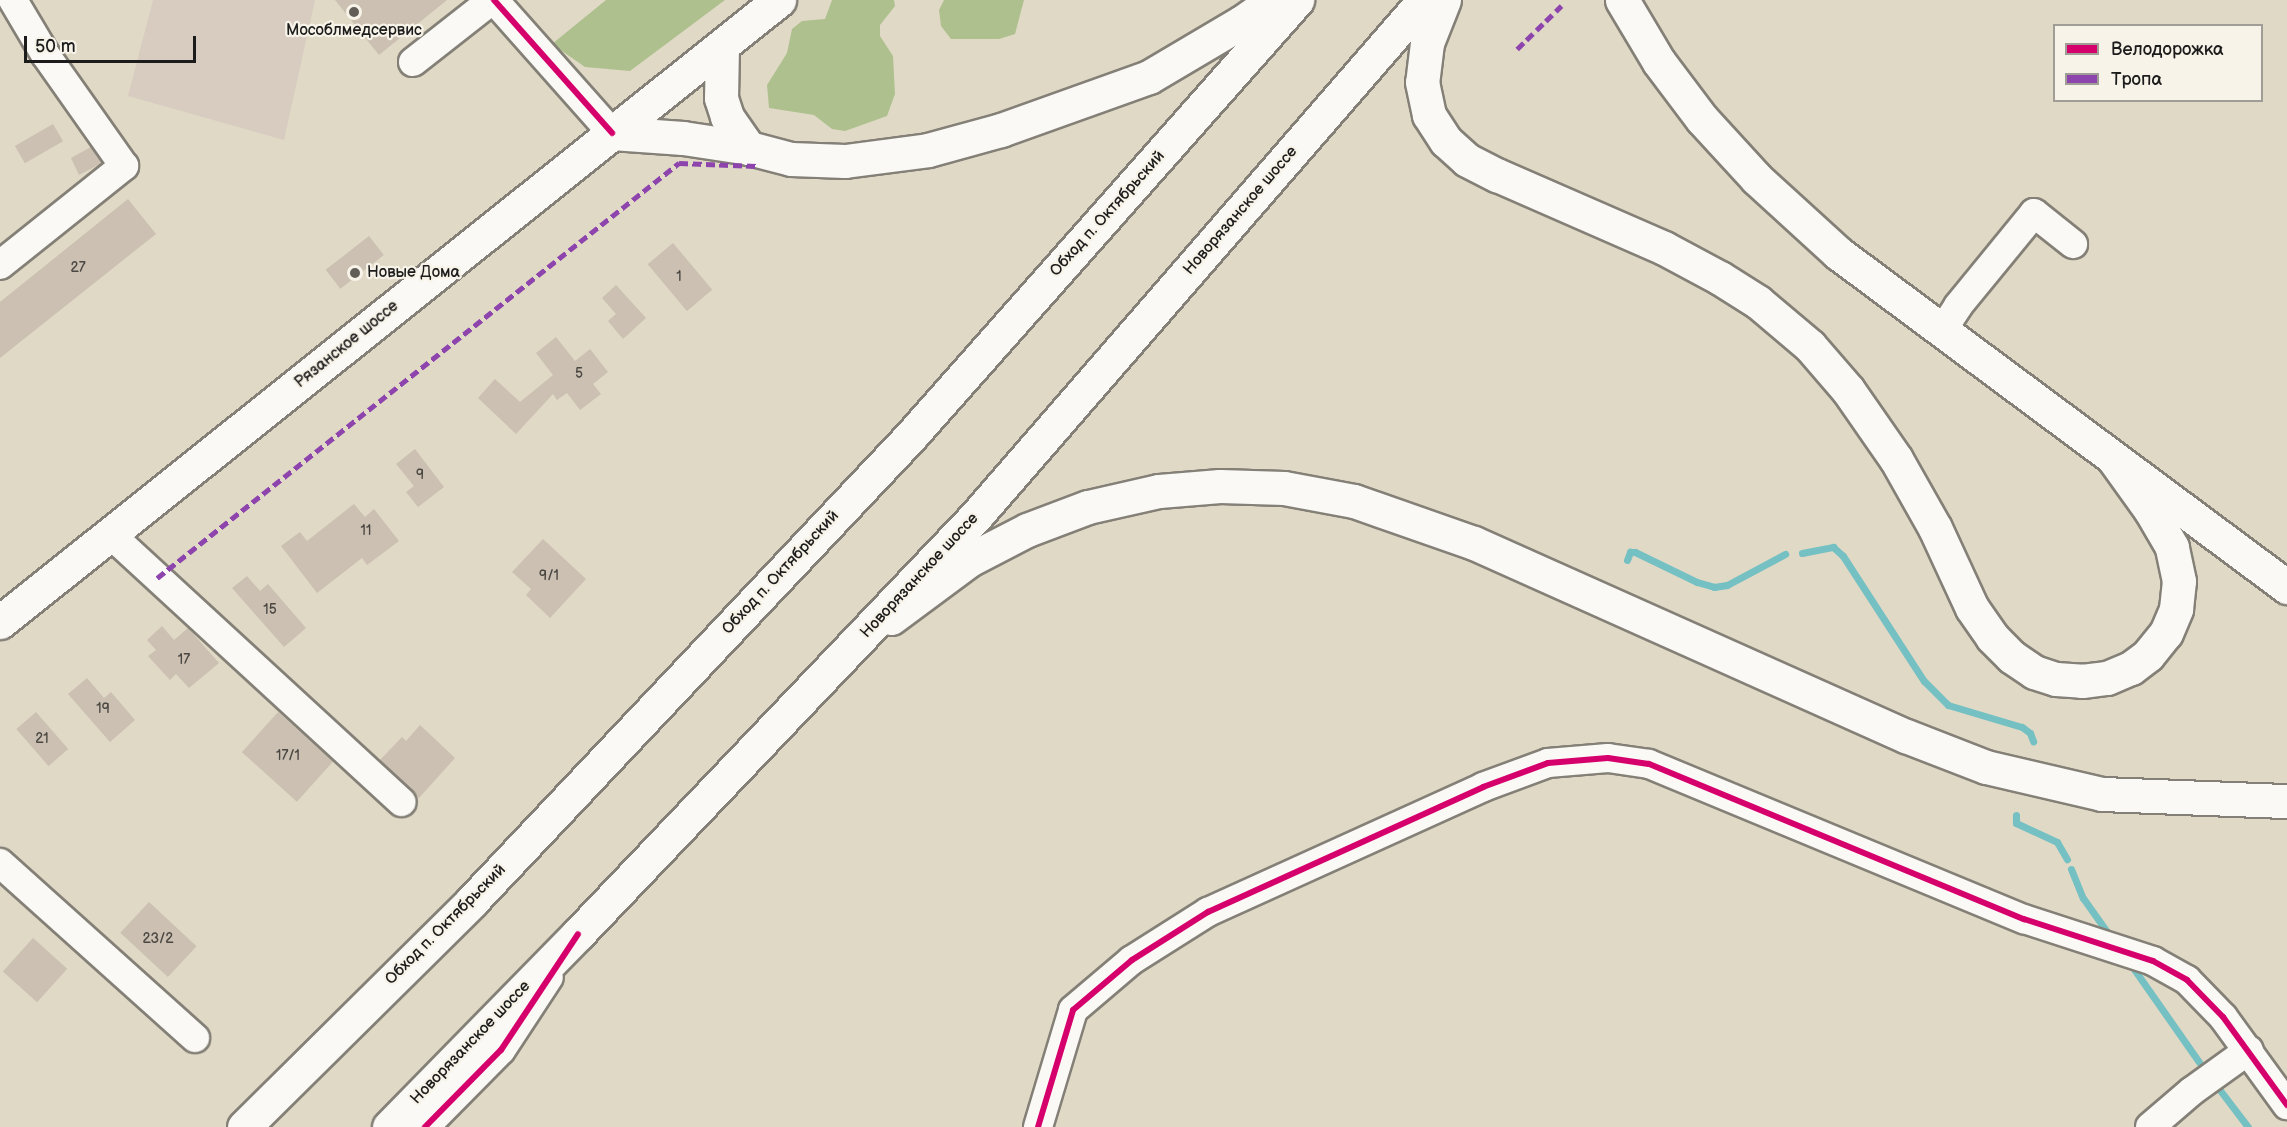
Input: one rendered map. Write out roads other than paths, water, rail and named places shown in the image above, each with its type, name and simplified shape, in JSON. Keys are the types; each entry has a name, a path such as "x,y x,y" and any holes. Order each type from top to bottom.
{"main road":[{"name":"Рязанское шоссе","path":"2,615 110,534 779,0"},
{"path":"612,133 683,138 749,148 791,159 845,161 928,150 1001,130 1149,77 1242,22 1273,0"},
{"name":"Обход п. Октябрьский","path":"244,1127 472,901 902,446 1297,0"},
{"name":"Новорязанское шоссе","path":"389,1127 578,934 976,516 1424,0"},
{"path":"1444,0 1427,44 1422,82 1429,115 1446,141 1467,160 1497,175 1664,248 1720,278 1758,302 1809,346 1848,390 1896,459 1935,528 1972,608 1992,637 2012,657 2034,672 2056,679 2082,681 2099,679 2131,668 2148,655 2166,633 2176,609 2179,581 2172,547 2151,511 2113,458"},
{"path":"1622,0 1665,70 1702,119 1757,179 1838,253 2287,587"},
{"path":"722,47 721,98 727,117 749,148"},
{"path":"854,646 969,560 1027,530 1088,507 1159,491 1220,486 1284,488 1354,501 1474,543 1906,736 1986,767 2102,794 2287,801"}],"street":[{"path":"0,265 124,166 45,54 13,0"},
{"path":"413,62 493,0 612,133"},
{"path":"1942,331 1958,306 2034,213 2073,244"},
{"path":"110,534 401,802"},
{"path":"1038,1127 1073,1010 1132,960 1208,912 1483,787 1548,763 1608,758 1649,764 2024,919 2153,961 2187,980 2223,1017 2287,1105"},
{"path":"0,863 195,1038"},
{"path":"425,1127 501,1050 578,934"},
{"path":"2150,1127 2192,1091 2249,1050"}],"waterway":[{"path":"1802,553 1833,547 1843,556 1924,681 1948,705 2022,727 2030,733 2033,741"},
{"path":"1627,560 1630,552 1635,552 1697,582 1714,587 1727,585 1785,554"},
{"path":"2016,815 2016,823 2057,842 2067,859"},
{"path":"2071,869 2083,898 2112,939"},
{"path":"2129,962 2199,1062"},
{"path":"2216,1085 2248,1127"}],"place":[{"name":"Мособлмедсервис","path":"354,12"},
{"name":"Новые Дома","path":"355,273"}]}
